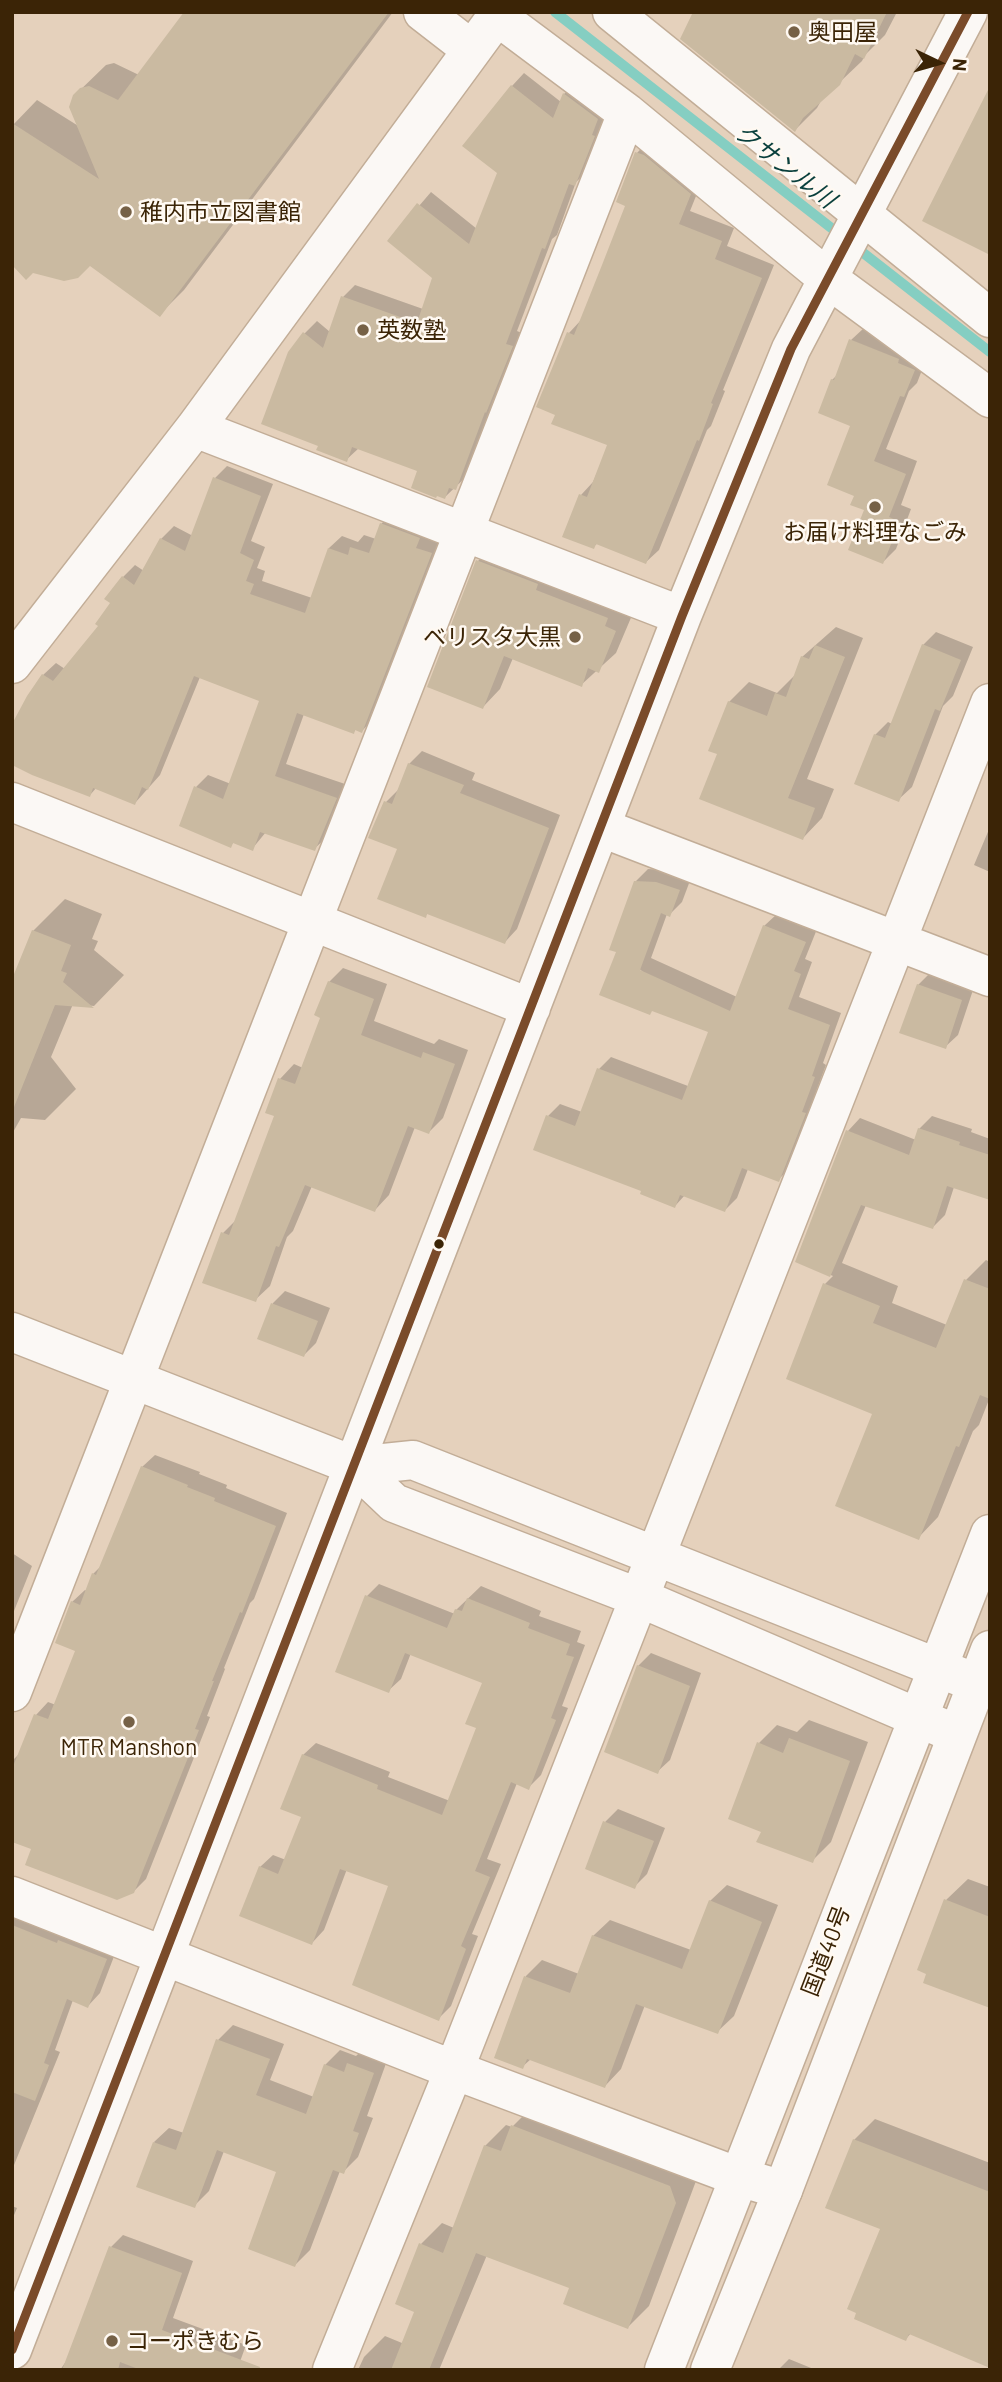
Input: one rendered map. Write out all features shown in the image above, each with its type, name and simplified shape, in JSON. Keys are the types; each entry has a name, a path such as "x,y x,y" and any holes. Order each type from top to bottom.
{"main road":[{"path":"423,12 472,50"},
{"path":"612,12 858,221 990,318"},
{"path":"12,2350 682,616 791,349 968,12"},
{"path":"12,664 195,428 498,14 832,270 990,398"},
{"path":"12,1692 626,113"},
{"path":"195,428 682,616"},
{"path":"332,2370 454,2070 990,703"},
{"path":"12,802 531,1008"},
{"path":"602,828 990,977"},
{"path":"12,1332 355,1466 394,1503 640,1598 956,1734"},
{"path":"355,1466 413,1460 938,1668 983,1667"},
{"name":"国道40号","path":"664,2370 884,1799 990,1534"},
{"name":"国道40号","path":"709,2370 783,2190 983,1667"},
{"path":"12,1896 454,2070 739,2177 783,2190"}],"building":[{"name":"稚内市立図書館","path":"184,12 389,12 160,317 90,266 78,278 64,281 33,273 26,280 12,265 12,123 99,179 69,107 73,95 80,88 89,86 118,100"},
{"path":"693,12 887,12 864,59 855,54 840,85 803,118 795,132 680,39"},
{"path":"511,85 553,118 563,93 598,119 592,135 595,136 575,186 569,184 545,249 542,248 506,344 513,346 456,490 449,488 445,499 436,498 411,488 417,471 352,447 347,462 316,450 318,446 261,424 288,352 303,332 323,348 341,296 417,323 432,278 387,241 417,203 469,244 497,173 462,146"},
{"path":"990,86 990,255 922,221"},
{"path":"635,152 644,155 691,194 679,224 722,241 715,259 762,278 711,403 713,404 699,441 697,440 646,564 596,544 594,549 562,537 579,494 587,497 607,445 551,424 555,415 536,407 567,332 574,335 625,206 616,202"},
{"path":"849,339 899,359 898,363 915,370 904,397 900,396 874,461 906,474 889,517 900,522 883,564 848,550 864,510 850,505 854,496 827,485 850,426 818,413"},
{"path":"213,477 261,496 240,553 254,560 246,581 254,584 250,594 305,613 328,548 348,555 350,547 369,553 380,523 420,538 416,548 432,553 362,733 355,730 354,734 297,713 275,776 337,798 315,851 260,832 253,851 233,843 231,848 179,826 194,786 223,799 259,701 194,676 148,790 142,787 135,805 93,788 90,797 12,765 12,724 42,674 53,681 98,626 95,624 110,603 104,599 122,576 134,585 160,538 185,551"},
{"path":"476,560 538,584 536,590 608,618 605,626 616,631 599,673 588,668 582,687 504,656 483,709 427,687"},
{"path":"922,644 961,660 940,711 935,709 899,802 854,784 874,734 885,738"},
{"path":"815,645 845,657 788,798 815,808 803,840 699,799 717,754 708,751 728,701 767,716 775,693 786,697 801,656 809,659"},
{"path":"408,763 464,785 460,793 549,828 505,944 427,914 426,918 377,899 397,849 368,838 384,801 392,804"},
{"path":"634,881 656,882 680,890 670,917 661,913 640,970 730,1011 763,925 806,942 794,971 801,974 788,1009 830,1025 802,1112 806,1113 779,1182 742,1168 725,1212 680,1195 675,1208 640,1194 641,1191 533,1150 546,1115 575,1126 597,1068 682,1100 708,1032 652,1011 650,1015 599,995 616,952 609,950"},
{"path":"32,930 71,945 61,971 67,973 63,982 94,1008 55,1005 14,1107 12,979"},
{"path":"328,981 374,999 361,1035 421,1058 423,1052 455,1064 429,1134 408,1126 375,1212 305,1185 279,1247 276,1246 256,1302 202,1283 221,1232 229,1235 274,1116 265,1113 278,1078 295,1084 320,1018 314,1015"},
{"path":"917,984 962,1000 946,1049 899,1033"},
{"path":"918,1128 990,1155 990,1200 947,1186 933,1229 861,1205 830,1277 795,1262 846,1130 909,1155"},
{"path":"964,1279 990,1289 990,1399 980,1395 959,1447 956,1446 919,1540 835,1506 872,1414 786,1379 823,1283 880,1306 873,1323 936,1348"},
{"path":"271,1303 318,1321 304,1357 257,1339"},
{"path":"141,1466 188,1485 187,1487 215,1498 214,1501 276,1526 212,1681 195,1729 199,1730 134,1893 117,1900 25,1865 31,1849 12,1842 12,1769 34,1714 48,1719 75,1651 55,1643 71,1601 80,1605 92,1573 96,1575"},
{"path":"365,1595 447,1628 455,1609 462,1611 467,1598 530,1623 528,1628 570,1644 566,1655 574,1657 551,1718 556,1720 529,1790 511,1782 475,1871 490,1877 461,1946 466,1949 439,2021 352,1985 388,1886 340,1869 312,1945 239,1916 259,1866 278,1874 301,1817 280,1809 302,1754 378,1785 377,1789 442,1815 476,1728 465,1724 482,1683 405,1653 389,1693 335,1672"},
{"path":"637,1665 690,1686 658,1774 604,1752"},
{"path":"789,1738 850,1761 813,1863 756,1842 761,1832 728,1819 757,1742 783,1753"},
{"path":"603,1821 654,1841 635,1889 585,1869"},
{"path":"944,1899 990,1917 990,2008 923,1983 926,1974 917,1970"},
{"path":"709,1900 762,1922 718,2034 636,2004 605,2088 527,2059 523,2069 494,2058 524,1976 570,1993 592,1935 682,1969"},
{"path":"12,1925 107,1959 88,2008 67,1999 44,2063 49,2065 35,2101 12,2092"},
{"path":"216,2039 270,2059 256,2095 306,2114 324,2064 344,2072 347,2063 374,2073 353,2131 359,2133 344,2174 333,2170 295,2267 248,2249 276,2172 217,2150 195,2208 136,2187 153,2142 176,2150"},
{"path":"511,2125 670,2186 676,2203 628,2329 563,2304 569,2288 476,2253 429,2370 391,2370 414,2312 395,2304 419,2243 443,2253 484,2145 501,2151"},
{"path":"853,2139 990,2192 990,2368 909,2334 906,2341 854,2319 856,2313 847,2309 880,2229 825,2208"},
{"path":"109,2246 182,2273 162,2330 260,2367 259,2370 141,2370 120,2362 118,2370 62,2370"}],"waterway":[{"name":"クサンル川","path":"555,12 990,352"}],"transit line":[{"path":"12,2350 682,616 791,349 968,12"}],"place":[{"name":"奥田屋","path":"794,32"},
{"name":"稚内市立図書館","path":"126,212"},
{"name":"英数塾","path":"363,330"},
{"name":"お届け料理なごみ","path":"875,507"},
{"name":"ベリスタ大黒","path":"575,637"},
{"name":"MTR Manshon","path":"129,1722"},
{"name":"コーポきむら","path":"112,2341"}]}
